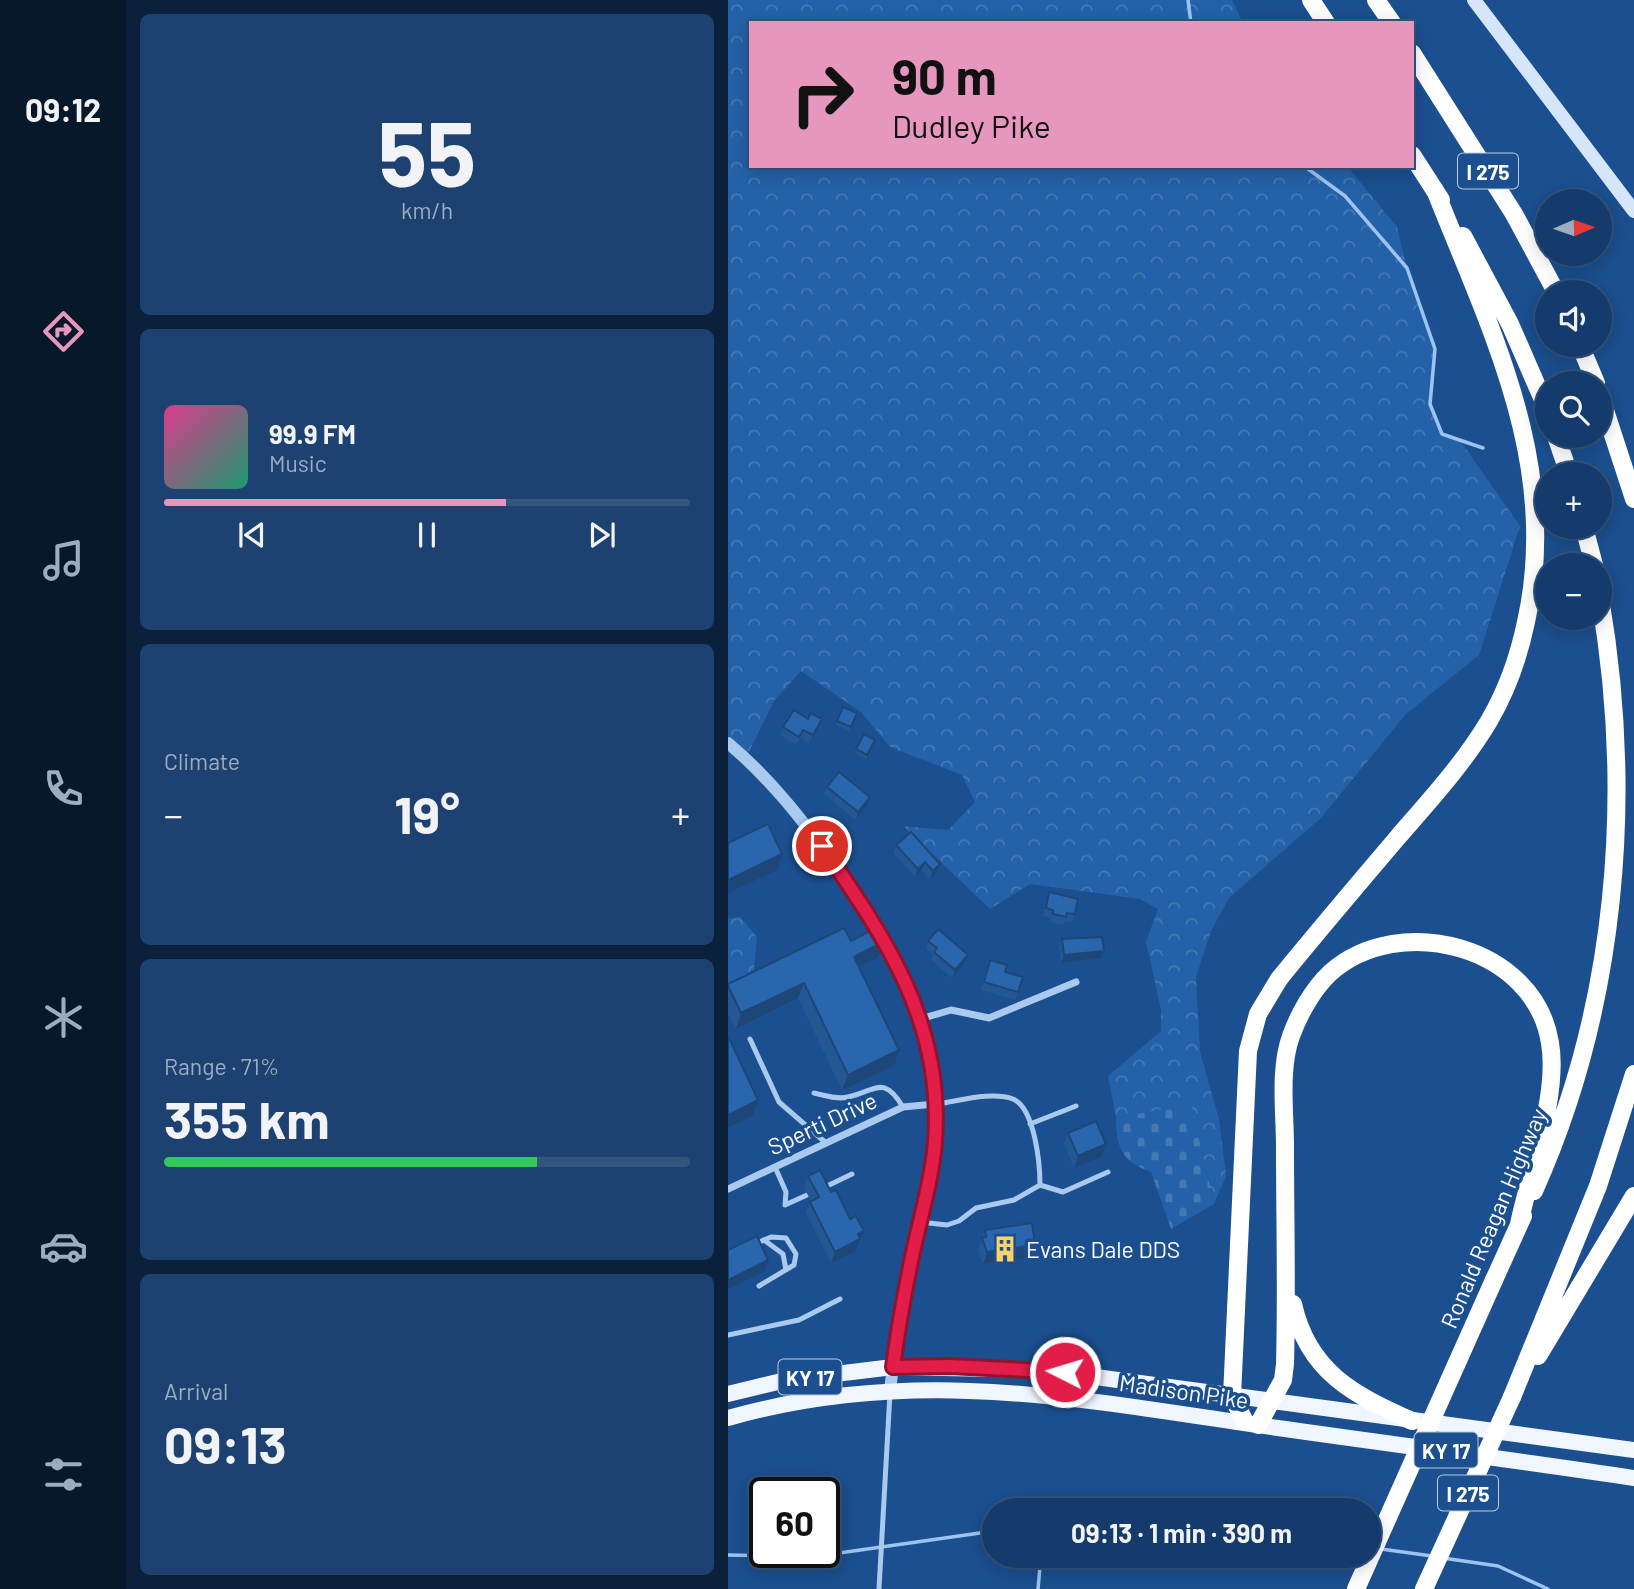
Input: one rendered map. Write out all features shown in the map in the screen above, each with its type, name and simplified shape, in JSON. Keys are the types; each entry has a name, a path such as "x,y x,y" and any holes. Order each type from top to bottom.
{"highway":[{"path":"1311,0 1325,21"},
{"path":"1376,0 1391,21"},
{"name":"I 275","path":"1414,57 1507,202 1549,280"},
{"name":"I 275","path":"1414,158 1436,190 1510,324 1535,381"},
{"path":"1436,190 1518,403 1537,518 1537,566 1513,671 1490,720 1450,777 1279,979 1258,1014 1248,1051 1232,1396 1252,1423 1271,1401 1283,1380 1286,1364 1285,1101 1290,1038 1300,1017 1329,974 1374,948 1397,943 1429,943 1485,957 1517,979 1539,1013 1550,1040 1551,1088 1519,1224"},
{"path":"1612,421 1634,475"},
{"path":"1612,431 1634,499"},
{"name":"Ronald Reagan Highway","path":"1356,1589 1567,1111 1587,1039 1605,949 1616,849 1614,709 1604,630"},
{"name":"I 275","path":"1424,1589 1512,1397 1561,1277 1598,1186 1634,1074"},
{"path":"1512,1397 1634,1196"},
{"path":"1286,1267 1298,1325 1317,1359 1340,1383 1363,1399 1412,1420"}],"main road":[{"path":"1474,0 1634,211"},
{"name":"Madison Pike","path":"728,1394 786,1380 893,1367 1044,1370 1634,1450"},
{"name":"Madison Pike","path":"728,1418 814,1397 890,1390 1003,1391 1252,1423 1634,1478"}],"street":[{"path":"728,743 773,784 822,846 887,944 903,973 928,1045 935,1104 935,1142 890,1390"},
{"path":"920,1019 951,1010 989,1018 1076,982"},
{"name":"Sperti Drive","path":"728,1189 904,1107 935,1104"}],"lane":[{"path":"750,1039 779,1102 825,1142"},
{"path":"814,1093 847,1098 881,1086 894,1091 904,1107"},
{"path":"935,1104 1000,1097 1015,1100 1024,1108 1030,1124 1040,1163 1040,1185"},
{"path":"1030,1124 1076,1106"},
{"path":"775,1167 786,1192 785,1205 807,1195"},
{"path":"920,1222 947,1225 959,1221 976,1208 1014,1200 1040,1185 1063,1192 1108,1172"},
{"path":"820,1189 852,1174"},
{"path":"752,1245 778,1237 791,1242 796,1261 759,1286"},
{"path":"764,1240 783,1254 786,1270"},
{"path":"728,1335 799,1320 840,1299"},
{"path":"879,1589 890,1390"}],"green space":[{"path":"728,0 1232,0 1242,21 749,21 749,168 1349,168 1397,227 1407,268 1435,349 1430,404 1442,434 1459,439 1520,526 1479,655 1406,714 1321,818 1229,898 1211,931 1196,977 1200,1052 1219,1119 1226,1176 1214,1204 1191,1105 1116,1118 1108,1076 1161,1031 1161,1010 1146,942 1158,909 1140,899 1030,884 990,909 903,826 948,830 975,802 962,775 890,747 861,712 801,671 774,701 746,758 728,743"},
{"path":"740,917 757,937 754,970 728,988 728,919"},
{"path":"1191,1104 1214,1204 1171,1229 1151,1172 1127,1158 1119,1145 1116,1118"}],"building":[{"path":"843,707 857,713 851,727 837,721"},
{"path":"794,710 808,719 811,713 822,719 813,735 803,730 799,737 783,727"},
{"path":"864,734 875,740 867,755 856,749"},
{"path":"839,772 870,797 858,812 827,787"},
{"path":"768,824 782,854 728,880 728,843"},
{"path":"911,832 940,864 933,871 925,862 918,869 896,845"},
{"path":"1049,892 1078,899 1075,914 1067,913 1066,917 1053,914 1053,910 1046,908"},
{"path":"844,928 851,941 876,928 883,942 854,957 899,1050 848,1075 804,983 741,1013 728,986"},
{"path":"938,929 968,955 955,970 934,952 937,948 928,941"},
{"path":"1102,937 1104,951 1064,955 1062,939"},
{"path":"990,960 1007,965 1005,972 1023,977 1018,992 984,982"},
{"path":"728,1036 758,1100 728,1115"},
{"path":"1096,1121 1106,1144 1078,1156 1068,1133"},
{"path":"820,1170 831,1192 836,1190 850,1219 856,1216 864,1231 858,1234 860,1239 835,1252 810,1202 819,1197 808,1176"},
{"path":"1032,1223 1035,1245 987,1252 982,1238 986,1237 985,1230"},
{"path":"757,1236 768,1260 728,1280 728,1250"}],"waterway":[{"path":"1188,0 1191,21"},
{"path":"1307,168 1345,196 1407,268 1435,349 1430,404 1442,434 1483,448"},
{"path":"728,1555 811,1557 982,1533"},
{"path":"1381,1549 1432,1556"},
{"path":"1443,1558 1498,1566 1548,1589"},
{"path":"1038,1589 1040,1568"}],"place":[{"name":"Evans Dale DDS","path":"1005,1249"}],"route":[{"path":"822,846 866,910 903,973 928,1045 934,1087 935,1142 930,1179 903,1298 893,1367 950,1366 1065,1372"}]}
